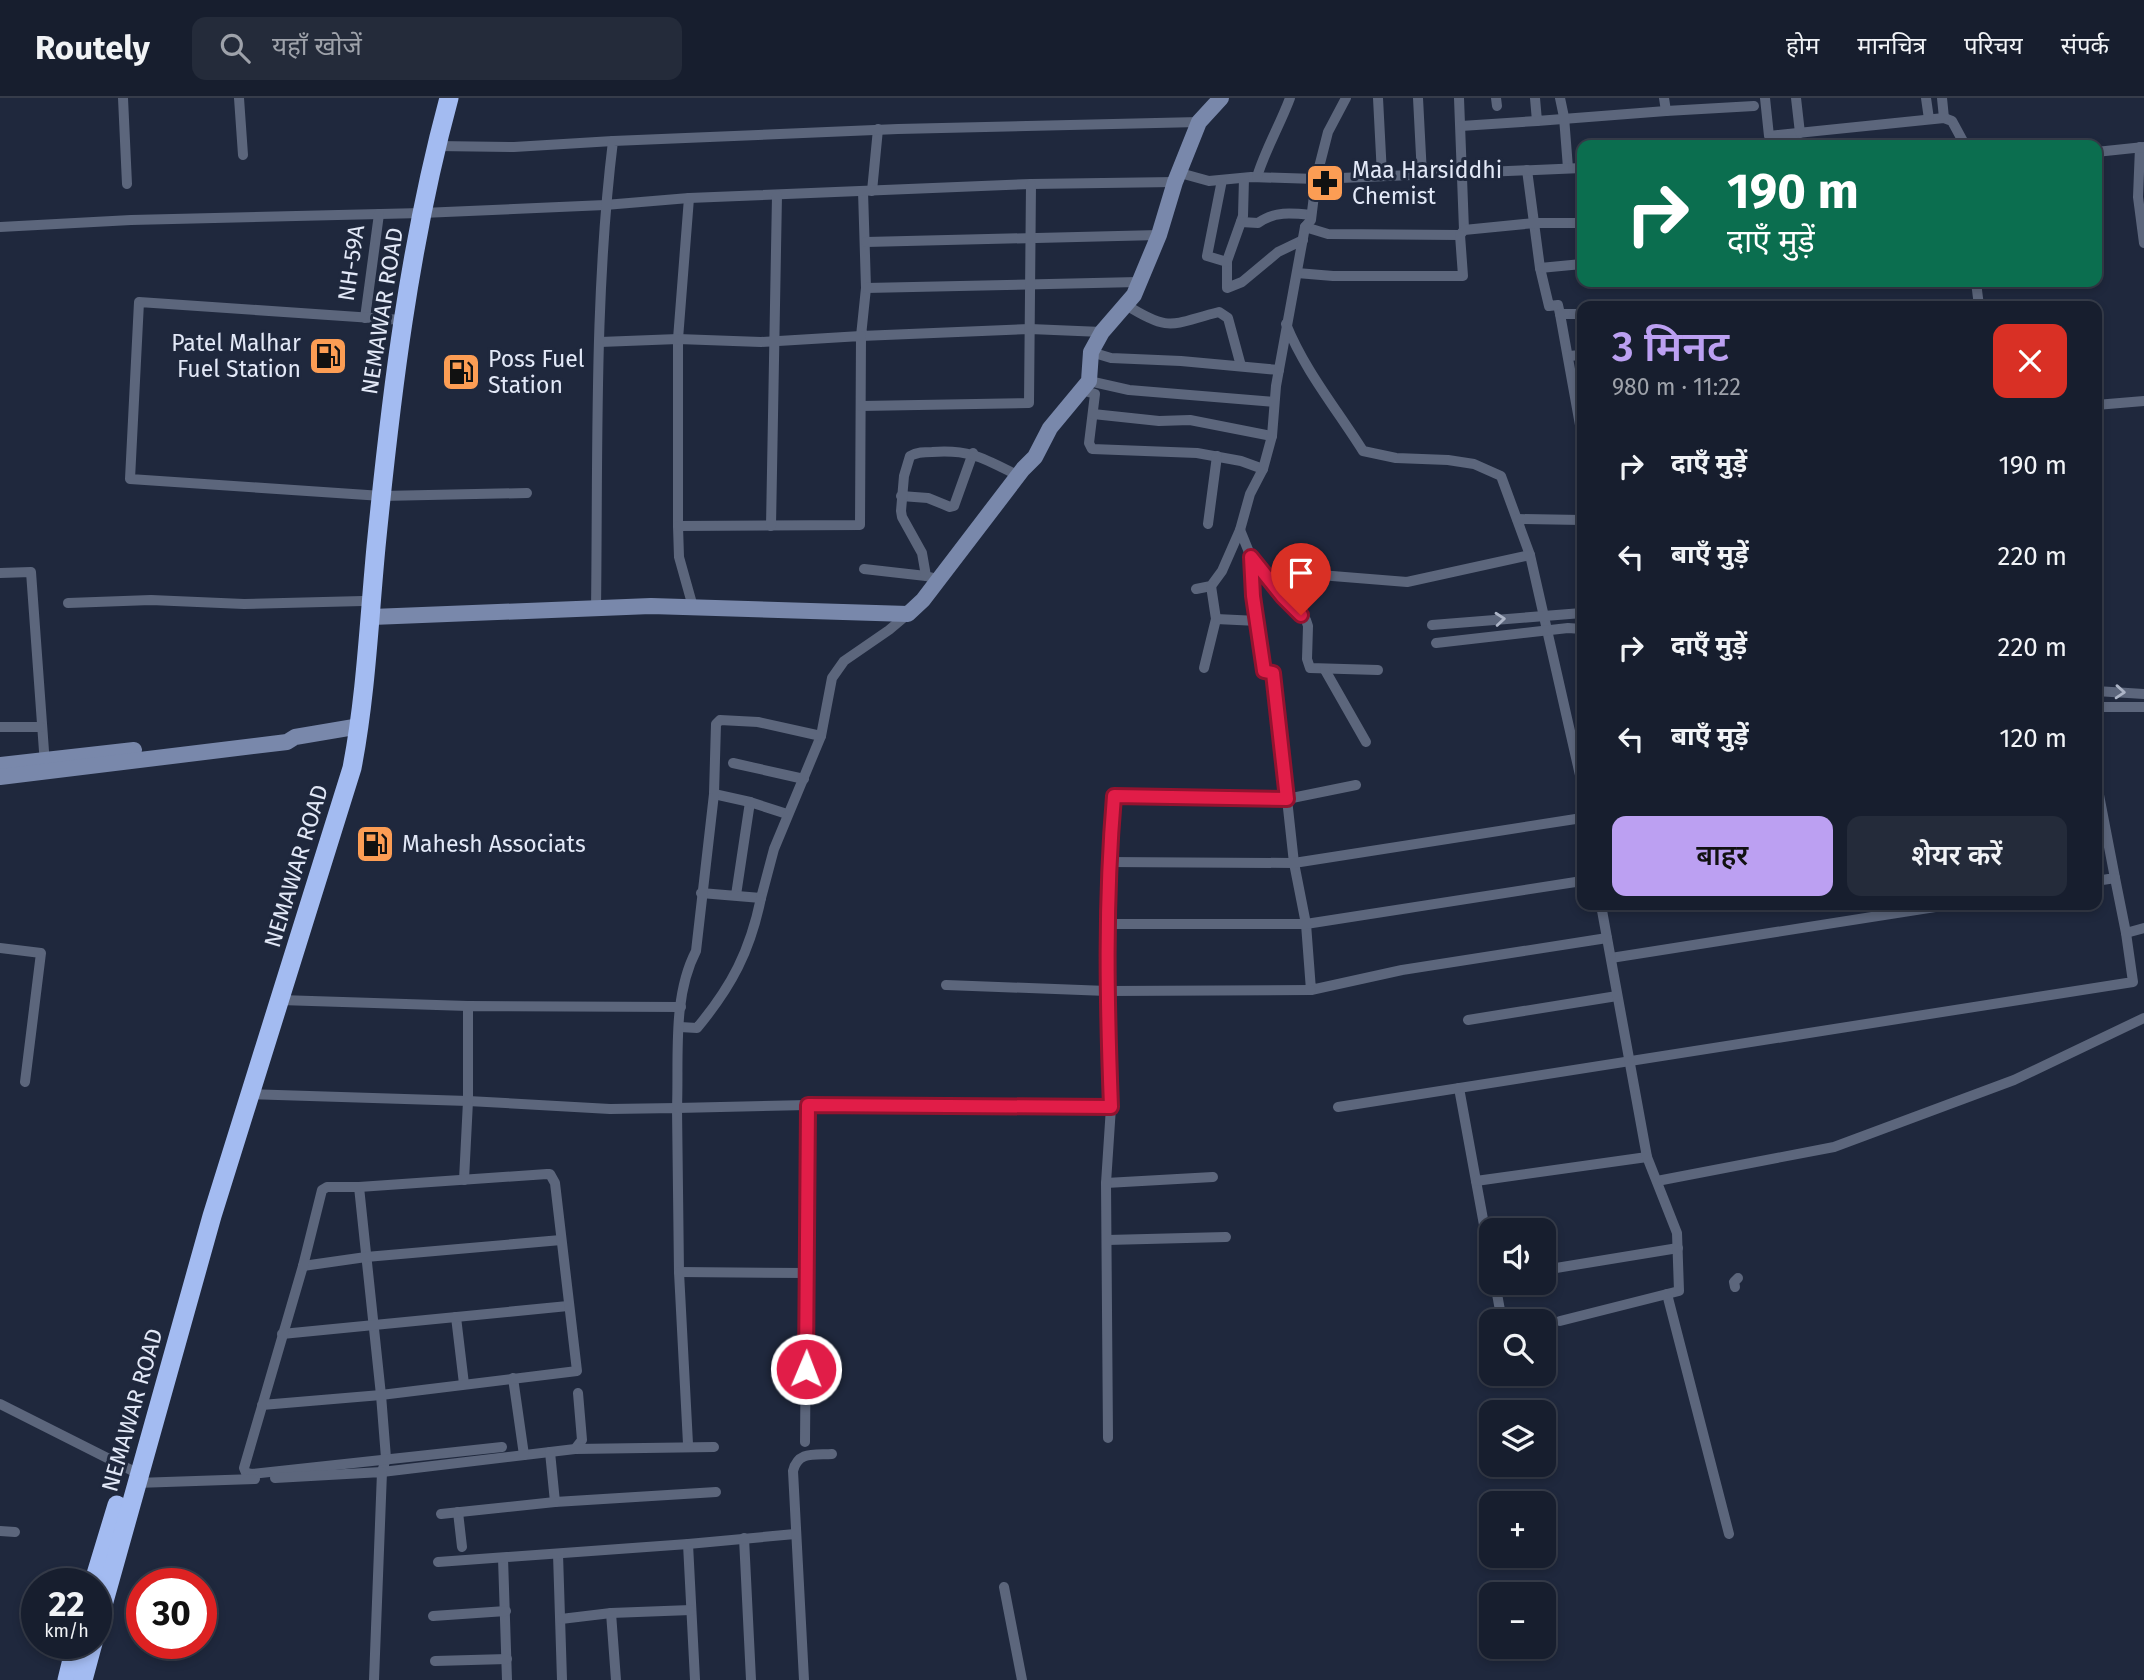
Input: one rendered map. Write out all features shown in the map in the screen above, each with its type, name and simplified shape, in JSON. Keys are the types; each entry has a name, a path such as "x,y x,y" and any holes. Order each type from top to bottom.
{"highway":[{"name":"NEMAWAR ROAD","path":"99,1568 134,1475 352,768 397,320 436,98"},
{"name":"NEMAWAR ROAD","path":"417,213 449,98"},
{"name":"NEMAWAR ROAD","path":"111,1568 202,1214 356,727"},
{"path":"67,1680 72,1659"},
{"path":"83,1680 89,1659"}],"street":[{"path":"123,98 127,184"},
{"path":"239,98 243,155"},
{"path":"680,1027 697,1028 739,969 754,933 774,849 821,736 832,678 839,666 889,631 923,600 932,577 1035,457 1050,429 1086,385 1091,352 1102,332 1134,295 1159,235 1199,122 1221,98"},
{"path":"1257,177 1265,151 1274,139 1290,98"},
{"path":"1204,668 1216,619 1212,586 1222,571 1240,530 1250,494 1263,468 1272,436 1274,402 1286,324 1305,227 1311,215 1316,178 1328,132 1346,98"},
{"path":"1378,98 1382,175"},
{"path":"1418,98 1422,175"},
{"path":"1297,273 1333,276 1463,276 1459,98"},
{"path":"1535,98 1537,121"},
{"path":"1560,98 1568,168"},
{"path":"1664,98 1666,111"},
{"path":"1765,98 1769,136 1944,118 1952,121 1962,140"},
{"path":"1796,98 1800,133"},
{"path":"1926,98 1928,120"},
{"path":"1941,98 1944,118"},
{"path":"1461,126 1754,106"},
{"path":"436,146 514,147 878,129 1199,122"},
{"path":"678,526 860,525 861,336 866,288 868,191 878,129"},
{"path":"596,610 600,342 605,205 613,141"},
{"path":"2102,151 2142,147 2138,197 2144,243"},
{"path":"0,227 144,219 417,213 605,205 689,198 1177,178 1209,181 1257,177 1462,174 1577,168"},
{"path":"1527,170 1540,268 1549,306 1558,305 1577,400"},
{"path":"1244,178 1244,216 1227,262 1227,288 1242,282 1278,251 1303,240"},
{"path":"1222,180 1207,256 1227,262"},
{"path":"861,406 1029,403 1031,184"},
{"path":"771,526 777,195"},
{"path":"689,198 678,339 678,526 679,557 693,607"},
{"name":"NH-59A","path":"365,318 379,214"},
{"path":"1241,222 1258,223 1266,217 1281,214 1311,215"},
{"path":"1305,227 1328,234 1462,233 1535,223 1577,223"},
{"path":"866,242 1159,235"},
{"path":"1540,268 1577,264"},
{"path":"866,288 1139,282"},
{"path":"397,320 139,302 131,479 378,496 527,492"},
{"path":"1126,305 1154,322 1175,325 1224,314 1228,318 1241,366"},
{"path":"1560,314 1577,314"},
{"path":"1286,324 1297,352 1314,381 1363,451 1396,458 1474,464 1501,476 1530,555 1577,761"},
{"path":"600,342 678,339 761,342 1030,329 1102,332"},
{"path":"1091,352 1111,358 1181,360 1279,370"},
{"path":"1567,356 1577,355"},
{"path":"1086,385 1274,402"},
{"path":"1086,385 1095,394 1089,443 1092,449 1163,450 1217,456 1263,468"},
{"path":"2102,404 2144,401"},
{"path":"1093,414 1160,421 1190,420 1272,436"},
{"path":"932,577 902,517 901,496 912,454 950,450 973,453 1019,476"},
{"path":"901,496 924,497 950,507 954,506 973,453"},
{"path":"1208,524 1217,456"},
{"path":"1517,519 1577,520"},
{"path":"1240,530 1251,557 1306,620 1308,665 1315,670 1378,670"},
{"path":"1266,577 1295,573 1407,582 1530,555"},
{"path":"1251,557 1253,596 1264,671 1273,673 1294,863 1306,924 1311,990"},
{"path":"864,569 932,577"},
{"path":"0,573 31,572 45,766"},
{"path":"1196,589 1212,586"},
{"path":"68,603 150,600 367,609 596,610 651,606 908,614"},
{"path":"1432,625 1577,613"},
{"path":"1216,619 1258,621"},
{"path":"1436,643 1577,629"},
{"path":"1325,670 1366,742"},
{"path":"2102,691 2144,694"},
{"path":"2102,707 2144,708"},
{"path":"688,1444 679,1272 677,1108 680,1027 687,969 696,951 713,794 717,722 758,722 821,736"},
{"path":"0,727 41,727"},
{"path":"0,765 45,766 287,742 295,737 356,727"},
{"path":"733,763 804,779"},
{"path":"0,777 45,766"},
{"path":"1108,1438 1106,1183 1111,1107 1106,924 1114,796 1287,799 1356,785"},
{"path":"713,794 787,814"},
{"path":"736,895 750,802"},
{"path":"1338,1107 2138,981 2102,811"},
{"path":"1108,862 1294,863 1577,819"},
{"path":"2102,880 2115,878"},
{"path":"1106,924 1306,924 1577,882"},
{"path":"701,893 761,898"},
{"path":"1560,1321 1679,1291 1677,1233 1647,1157 1602,910"},
{"path":"1611,958 1916,910"},
{"path":"2126,933 2144,928"},
{"path":"946,985 1107,990 1311,990 1402,970 1607,938"},
{"path":"0,948 41,953 24,1082"},
{"path":"1468,1020 1617,996"},
{"path":"280,1000 468,1006 681,1007"},
{"path":"464,1180 468,1101 468,1006"},
{"path":"1657,1181 1833,1147 2014,1080 2142,1023"},
{"path":"1459,1088 1483,1218"},
{"path":"250,1094 610,1109 808,1105 1111,1107"},
{"path":"805,1442 808,1105"},
{"path":"1476,1181 1647,1157"},
{"path":"262,1405 381,1395 577,1371 555,1183 550,1174 359,1187 333,1186 322,1190 303,1266 282,1334 244,1468 246,1473 502,1447"},
{"path":"1106,1183 1213,1177"},
{"path":"359,1187 386,1458 382,1472 374,1680"},
{"path":"1107,1240 1226,1237"},
{"path":"303,1266 366,1257 561,1240"},
{"path":"1556,1268 1678,1248"},
{"path":"679,1272 807,1273"},
{"path":"1667,1294 1729,1534"},
{"path":"282,1334 568,1306"},
{"path":"456,1317 464,1384"},
{"path":"513,1378 524,1455"},
{"path":"575,1450 582,1440 578,1393"},
{"path":"0,1404 134,1475 382,1472 575,1450 714,1447"},
{"path":"550,1452 555,1502"},
{"path":"804,1680 793,1471 795,1461 803,1455 832,1454"},
{"path":"441,1514 555,1502 716,1492"},
{"path":"458,1512 462,1547"},
{"path":"0,1531 15,1532"},
{"path":"438,1562 796,1534"},
{"path":"744,1538 751,1680"},
{"path":"688,1544 695,1680"},
{"path":"558,1554 562,1680"},
{"path":"503,1558 507,1680"},
{"path":"1004,1587 1022,1680"},
{"path":"561,1619 611,1613 691,1609"},
{"path":"433,1616 506,1611"},
{"path":"611,1613 616,1680"},
{"path":"435,1661 507,1659"}],"place":[{"name":"Maa Harsiddhi Chemist","path":"1325,183"},
{"name":"Patel Malhar Fuel Station","path":"328,356"},
{"name":"Poss Fuel Station","path":"461,372"},
{"name":"Mahesh Associats","path":"375,844"}],"route":[{"path":"806,1369 808,1105 1111,1107 1106,924 1114,796 1287,799 1273,673 1264,671 1253,596 1251,557 1301,615"}]}
